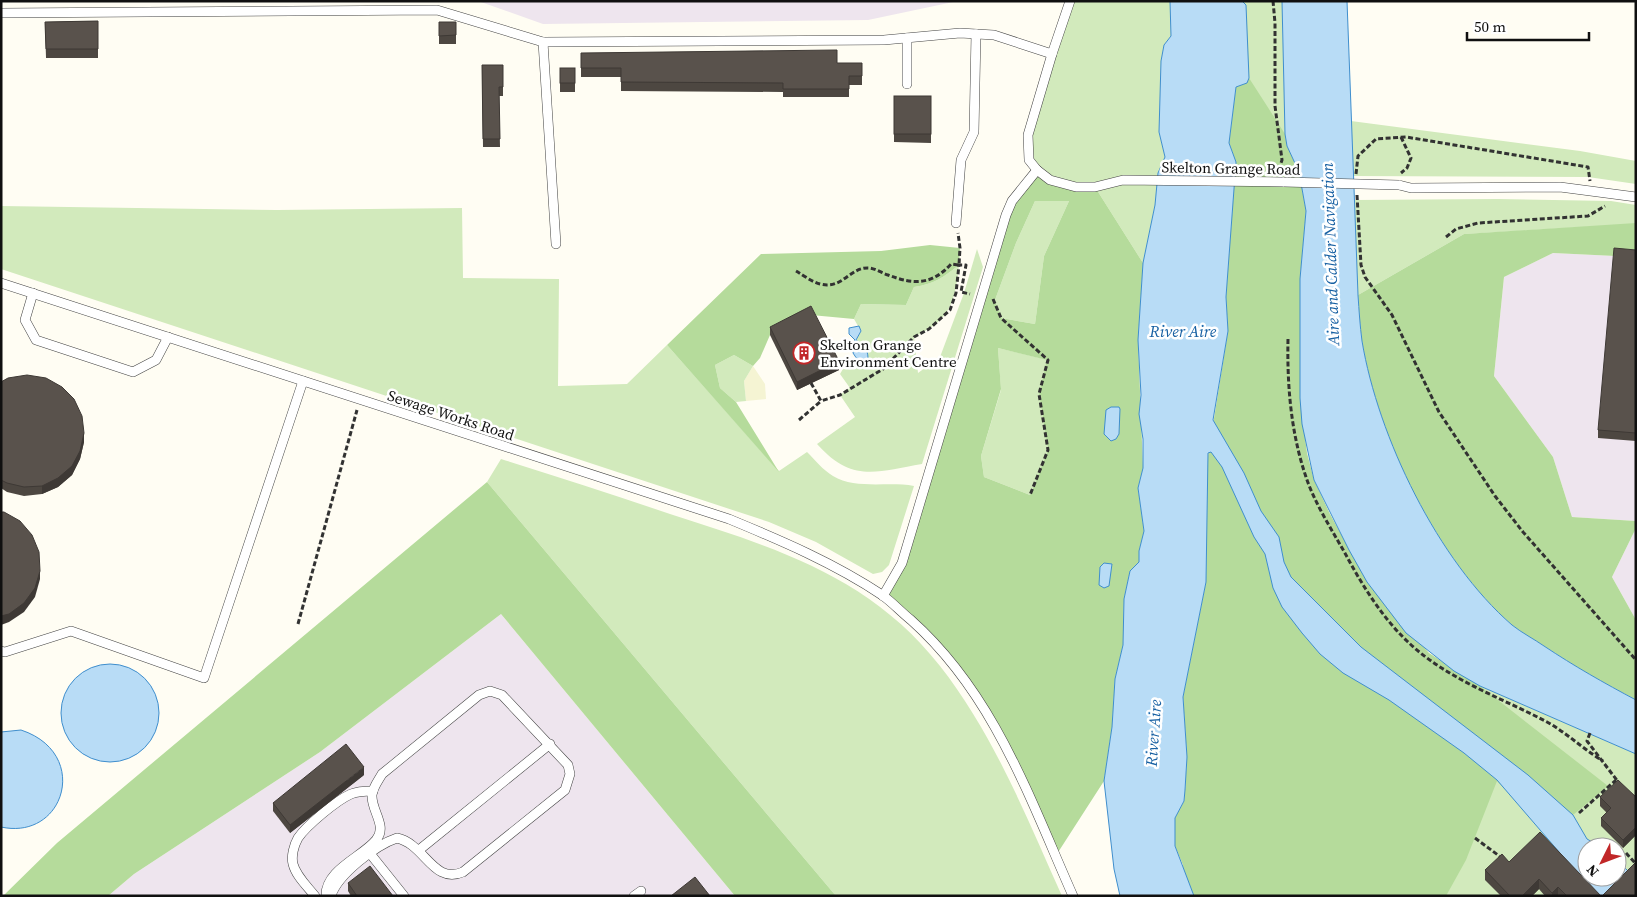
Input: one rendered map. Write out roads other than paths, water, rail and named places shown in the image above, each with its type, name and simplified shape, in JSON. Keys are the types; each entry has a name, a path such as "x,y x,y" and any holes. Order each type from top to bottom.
{"lane":[{"path":"884,596 902,564 1006,215 1012,201 1036,170 1029,160 1028,134 1070,1"},
{"path":"1,13 437,10 542,42 874,40 960,33 994,35 1052,54"},
{"path":"956,223 961,160 974,132 976,34"},
{"path":"907,38 908,84"},
{"path":"542,42 556,244"},
{"name":"Skelton Grange Road","path":"1036,170 1050,180 1076,187 1095,187 1123,180 1400,185 1411,188 1560,187 1632,196"},
{"name":"Sewage Works Road","path":"1,283 729,519 816,556 884,596 931,638 973,689 998,731 1072,896"},
{"path":"33,293 25,320 36,340 133,372 156,360 168,337"},
{"path":"1,651 5,652 71,631 204,678 303,381"},
{"path":"326,896 330,880 368,851 397,838 405,840 419,850 439,872 451,875 458,874 565,790 570,774 568,765 502,695 496,692 484,692 382,774 373,791 373,807 381,825 377,839 368,851 338,881 331,896"},
{"path":"419,850 550,744"},
{"path":"315,896 298,875 293,864 293,851 297,839 306,829 351,794 373,791"},
{"path":"368,851 404,896"}],"water":[{"name":"River Aire","path":"1170,1 1242,1 1246,5 1249,78 1247,83 1236,87 1229,143 1236,162 1226,297 1228,331 1213,420 1244,473 1261,511 1279,537 1284,562 1291,577 1361,647 1528,775 1573,815 1586,837 1577,837 1577,873 1497,780 1464,753 1389,700 1343,673 1320,654 1282,607 1273,588 1265,554 1254,537 1222,467 1211,452 1208,453 1206,582 1183,697 1187,757 1185,790 1184,801 1175,818 1175,846 1194,896 1120,896 1114,869 1104,781 1112,727 1115,679 1123,645 1124,599 1130,571 1139,562 1139,551 1144,531 1138,488 1143,468 1143,439 1139,414 1141,395 1138,340 1143,263 1155,205 1158,173 1165,157 1159,132 1161,61 1164,45 1171,36"},
{"name":"Aire and Calder Navigation","path":"1282,1 1347,1 1361,335 1370,378 1382,417 1415,495 1436,532 1460,567 1485,598 1512,625 1601,681 1636,700 1636,754 1480,686 1454,671 1406,633 1367,582 1314,480 1302,424 1300,398 1300,279 1306,211 1299,172 1287,146 1285,134"},
{"path":"859,326 861,331 856,340 865,348 868,355 868,358 862,361 857,359 853,353 855,340 849,334 849,328"},
{"path":"1111,407 1119,407 1120,409 1119,434 1116,439 1111,441 1104,434 1106,410"},
{"path":"1104,563 1112,564 1109,586 1104,588 1099,585 1100,567"},
{"path":"110,664 129,668 144,679 155,694 159,713 155,732 144,747 129,758 110,762 91,758 76,747 65,732 61,713 65,694 76,679 91,668"},
{"path":"21,730 43,741 56,757 62,774 61,792 54,809 41,821 23,828 1,827 1,732"},
{"name":"River Aire","path":"1627,870 1636,879 1636,896 1597,896 1589,887 1627,887"}],"place":[{"name":"Skelton Grange Environment Centre","path":"804,353"}]}
